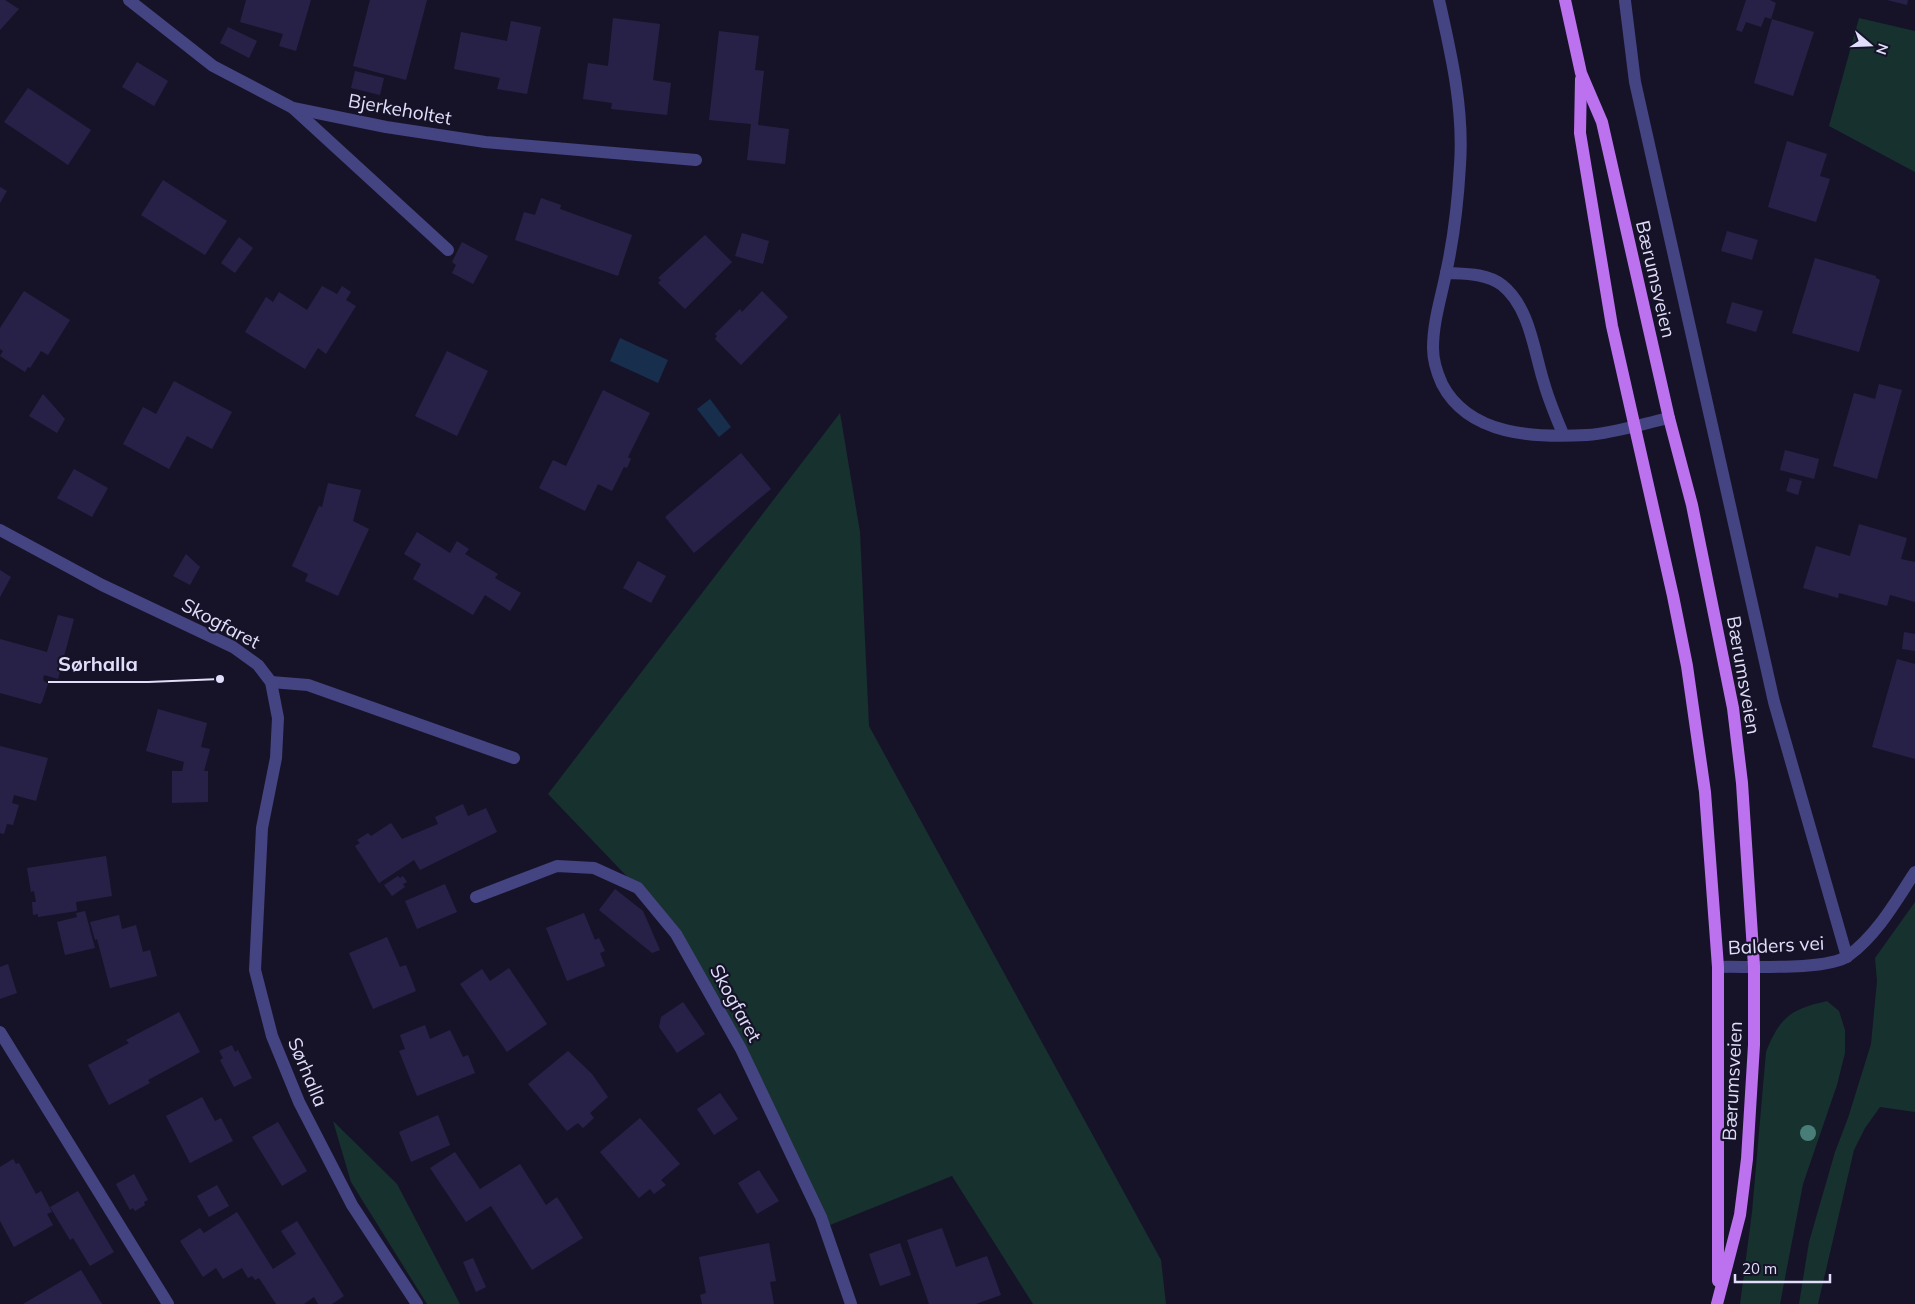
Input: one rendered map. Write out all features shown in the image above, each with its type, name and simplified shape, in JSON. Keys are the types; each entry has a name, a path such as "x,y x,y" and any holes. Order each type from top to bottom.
{"main road":[{"name":"Bærumsveien","path":"1565,0 1582,73 1602,122 1668,418 1692,505 1732,708 1742,783 1754,966 1754,1045 1747,1159 1740,1215 1717,1300"},
{"name":"Bærumsveien","path":"1582,73 1580,133 1612,326 1687,666 1705,792 1718,967 1717,1300"}],"street":[{"name":"Bjerkeholtet","path":"129,0 213,66 294,108 386,127 484,142 696,160"},
{"path":"1439,0 1456,74 1460,116 1461,162 1456,212 1446,273 1436,316 1433,349 1436,372 1447,393 1460,409 1480,422 1504,431 1526,434 1587,435 1668,418"},
{"name":"Bærumsveien","path":"1625,1 1635,82 1774,702 1847,957"},
{"path":"294,108 448,250"},
{"path":"1446,273 1469,274 1486,278 1501,285 1514,298 1525,318 1545,386 1562,434"},
{"name":"Skogfaret","path":"0,530 102,585 233,647 258,665 271,682"},
{"path":"271,682 308,685 514,758"},
{"name":"Sørhalla","path":"271,682 278,718 276,758 262,828 255,970 272,1036 299,1102 352,1205 415,1303"},
{"name":"Skogfaret","path":"476,897 557,866 594,868 638,888 676,934 741,1049 821,1217 851,1304"},
{"name":"Balders vei","path":"1718,967 1814,965 1847,957 1887,915 1915,872"},
{"path":"0,1032 168,1304"}],"green space":[{"path":"1859,18 1915,31 1915,172 1829,126"},
{"path":"840,413 860,532 869,726 1161,1260 1166,1304 1033,1304 952,1176 830,1225 676,934 638,888 548,794"},
{"path":"1915,902 1915,1112 1880,1107 1865,1128 1854,1150 1818,1304 1799,1304 1809,1242 1835,1152 1848,1118 1871,1044 1877,981 1875,958"},
{"path":"1827,1001 1839,1011 1845,1030 1845,1053 1837,1085 1803,1184 1780,1304 1740,1304 1752,1212 1766,1052 1782,1022 1789,1016 1805,1007"},
{"path":"333,1121 397,1184 460,1304 427,1304 351,1182"}],"water":[{"path":"620,338 668,360 658,383 610,361"},
{"path":"710,399 731,427 719,437 697,409"}],"building":[{"path":"0,0 5,0 19,9 0,30"},
{"path":"246,0 311,0 296,51 279,46 283,34 240,22"},
{"path":"370,0 427,0 406,80 353,66"},
{"path":"1746,0 1770,0 1776,3 1771,19 1765,17 1761,27 1746,22 1742,32 1736,30"},
{"path":"1887,0 1908,0 1907,5"},
{"path":"613,18 660,24 653,80 671,83 667,115 611,109 612,103 583,99 588,63 608,66"},
{"path":"1772,19 1814,32 1793,96 1754,83"},
{"path":"511,21 541,27 527,94 497,89 500,78 454,69 461,32 507,41"},
{"path":"228,27 257,41 249,58 220,43"},
{"path":"719,31 759,36 755,70 764,71 758,125 789,129 785,164 747,160 751,124 709,120"},
{"path":"137,62 168,81 154,106 122,87"},
{"path":"355,71 384,78 380,95 351,88"},
{"path":"28,88 91,130 68,165 4,122"},
{"path":"1787,141 1827,154 1820,176 1830,179 1816,222 1768,207"},
{"path":"163,180 227,221 205,255 141,215"},
{"path":"0,187 7,191 0,203"},
{"path":"541,198 561,205 560,209 632,235 618,276 515,240 524,212 535,215"},
{"path":"1727,231 1758,240 1752,260 1721,251"},
{"path":"742,233 769,241 763,264 735,256"},
{"path":"705,235 732,262 685,309 658,283 661,280 658,278"},
{"path":"239,237 253,248 235,273 221,263"},
{"path":"462,242 488,256 473,284 452,273 456,265 452,262"},
{"path":"1815,258 1876,276 1880,280 1859,352 1792,333"},
{"path":"322,286 337,294 342,286 351,292 346,300 356,306 326,354 318,348 305,369 245,332 266,297 273,302 279,292 307,310"},
{"path":"24,291 70,320 48,355 41,351 30,368 28,367 25,372 0,356 3,351 0,349 0,328"},
{"path":"762,291 788,317 741,365 715,339 717,336 715,334 740,309 742,312"},
{"path":"1732,302 1763,311 1756,332 1726,323"},
{"path":"447,351 488,371 457,436 415,416"},
{"path":"174,381 232,412 212,449 187,436 169,469 123,444 143,407 156,414"},
{"path":"1879,384 1902,390 1877,479 1833,466 1854,393 1875,399"},
{"path":"603,390 650,413 628,457 631,459 627,468 624,467 612,491 598,484 585,511 539,488 553,460 566,466"},
{"path":"43,394 65,419 57,433 29,416"},
{"path":"1785,450 1819,459 1814,479 1780,470"},
{"path":"741,453 771,489 694,553 665,517"},
{"path":"74,469 108,488 92,517 57,498"},
{"path":"1790,478 1802,481 1798,495 1786,491"},
{"path":"328,483 361,490 353,521 369,529 338,596 305,581 308,574 292,566 319,506 322,507"},
{"path":"1859,524 1907,538 1901,559 1915,562 1915,602 1890,595 1887,606 1839,593 1838,598 1803,588 1816,546 1850,556"},
{"path":"417,532 450,553 457,541 469,549 465,554 498,574 495,578 521,593 510,611 485,595 473,615 413,579 421,564 404,554"},
{"path":"186,554 200,567 190,585 173,576"},
{"path":"638,561 666,576 651,603 623,588"},
{"path":"0,570 11,577 0,597"},
{"path":"58,615 74,619 58,679 44,675 43,680 48,684 42,702 40,704 0,693 0,639 47,652"},
{"path":"1904,632 1915,634 1915,651 1902,649"},
{"path":"1897,659 1915,664 1915,759 1872,747"},
{"path":"158,709 207,723 201,747 210,749 204,771 208,771 208,802 172,803 172,771 182,771 184,762 146,751"},
{"path":"0,746 48,758 36,801 14,795 12,803 19,805 13,825 7,824 4,834 0,833"},
{"path":"463,804 468,816 486,808 497,832 420,870 414,860 379,883 355,846 360,843 357,840 368,833 371,836 391,823 402,839 438,824 435,817"},
{"path":"106,856 112,896 76,902 77,911 38,917 38,914 33,915 32,902 36,902 34,891 31,892 27,868"},
{"path":"398,876 400,878 403,876 407,882 403,884 405,887 392,896 384,885"},
{"path":"445,884 457,912 417,929 405,901"},
{"path":"615,889 643,911 660,950 652,953 599,910"},
{"path":"85,911 95,948 65,955 57,922 77,917 76,913"},
{"path":"584,913 595,940 599,938 605,951 600,953 605,966 567,981 546,928"},
{"path":"119,915 122,929 136,925 143,952 150,950 157,976 110,988 97,939 95,940 90,922"},
{"path":"387,937 400,967 406,965 416,991 373,1009 349,953"},
{"path":"8,964 17,993 0,999 0,967"},
{"path":"509,968 547,1024 507,1052 460,984 482,969 490,981"},
{"path":"683,1002 705,1034 677,1053 659,1027 661,1017"},
{"path":"179,1012 200,1052 148,1080 150,1083 109,1105 88,1065 129,1043 126,1040"},
{"path":"425,1025 430,1039 450,1030 463,1057 468,1055 475,1073 417,1096 399,1051 405,1049 400,1035"},
{"path":"232,1045 235,1052 238,1050 252,1078 234,1087 220,1060 223,1058 219,1051"},
{"path":"568,1051 592,1074 608,1097 590,1113 594,1118 583,1128 578,1123 567,1131 528,1084"},
{"path":"720,1093 738,1119 714,1135 697,1109"},
{"path":"202,1097 215,1121 221,1118 233,1141 190,1163 166,1116"},
{"path":"438,1115 450,1145 411,1162 399,1132"},
{"path":"640,1118 680,1164 661,1180 666,1185 654,1194 650,1189 639,1198 600,1152"},
{"path":"278,1122 307,1171 282,1186 252,1137"},
{"path":"455,1152 480,1189 520,1164 546,1205 557,1197 583,1238 532,1270 491,1206 466,1222 430,1168"},
{"path":"13,1159 16,1164 19,1163 36,1194 41,1191 52,1212 47,1214 53,1225 14,1247 0,1221 0,1167"},
{"path":"759,1170 779,1201 757,1214 738,1183"},
{"path":"134,1174 148,1200 144,1202 145,1205 135,1211 133,1208 130,1210 116,1184"},
{"path":"217,1185 229,1206 209,1217 197,1196"},
{"path":"78,1191 114,1252 90,1266 73,1238 70,1240 50,1207"},
{"path":"237,1212 273,1269 296,1254 281,1231 297,1221 344,1296 332,1304 318,1304 314,1297 304,1304 276,1304 259,1278 255,1280 252,1276 248,1278 242,1268 223,1279 216,1268 203,1277 180,1241 200,1228 204,1233"},
{"path":"942,1228 956,1267 987,1256 1001,1295 976,1304 929,1304 907,1240"},
{"path":"769,1243 776,1281 770,1282 774,1304 702,1304 700,1295 706,1293 699,1257"},
{"path":"900,1243 911,1275 880,1286 869,1254"},
{"path":"473,1258 486,1287 476,1292 463,1262"},
{"path":"81,1270 102,1304 23,1304"}],"place":[{"name":"Sørhalla","path":"220,679"}]}
